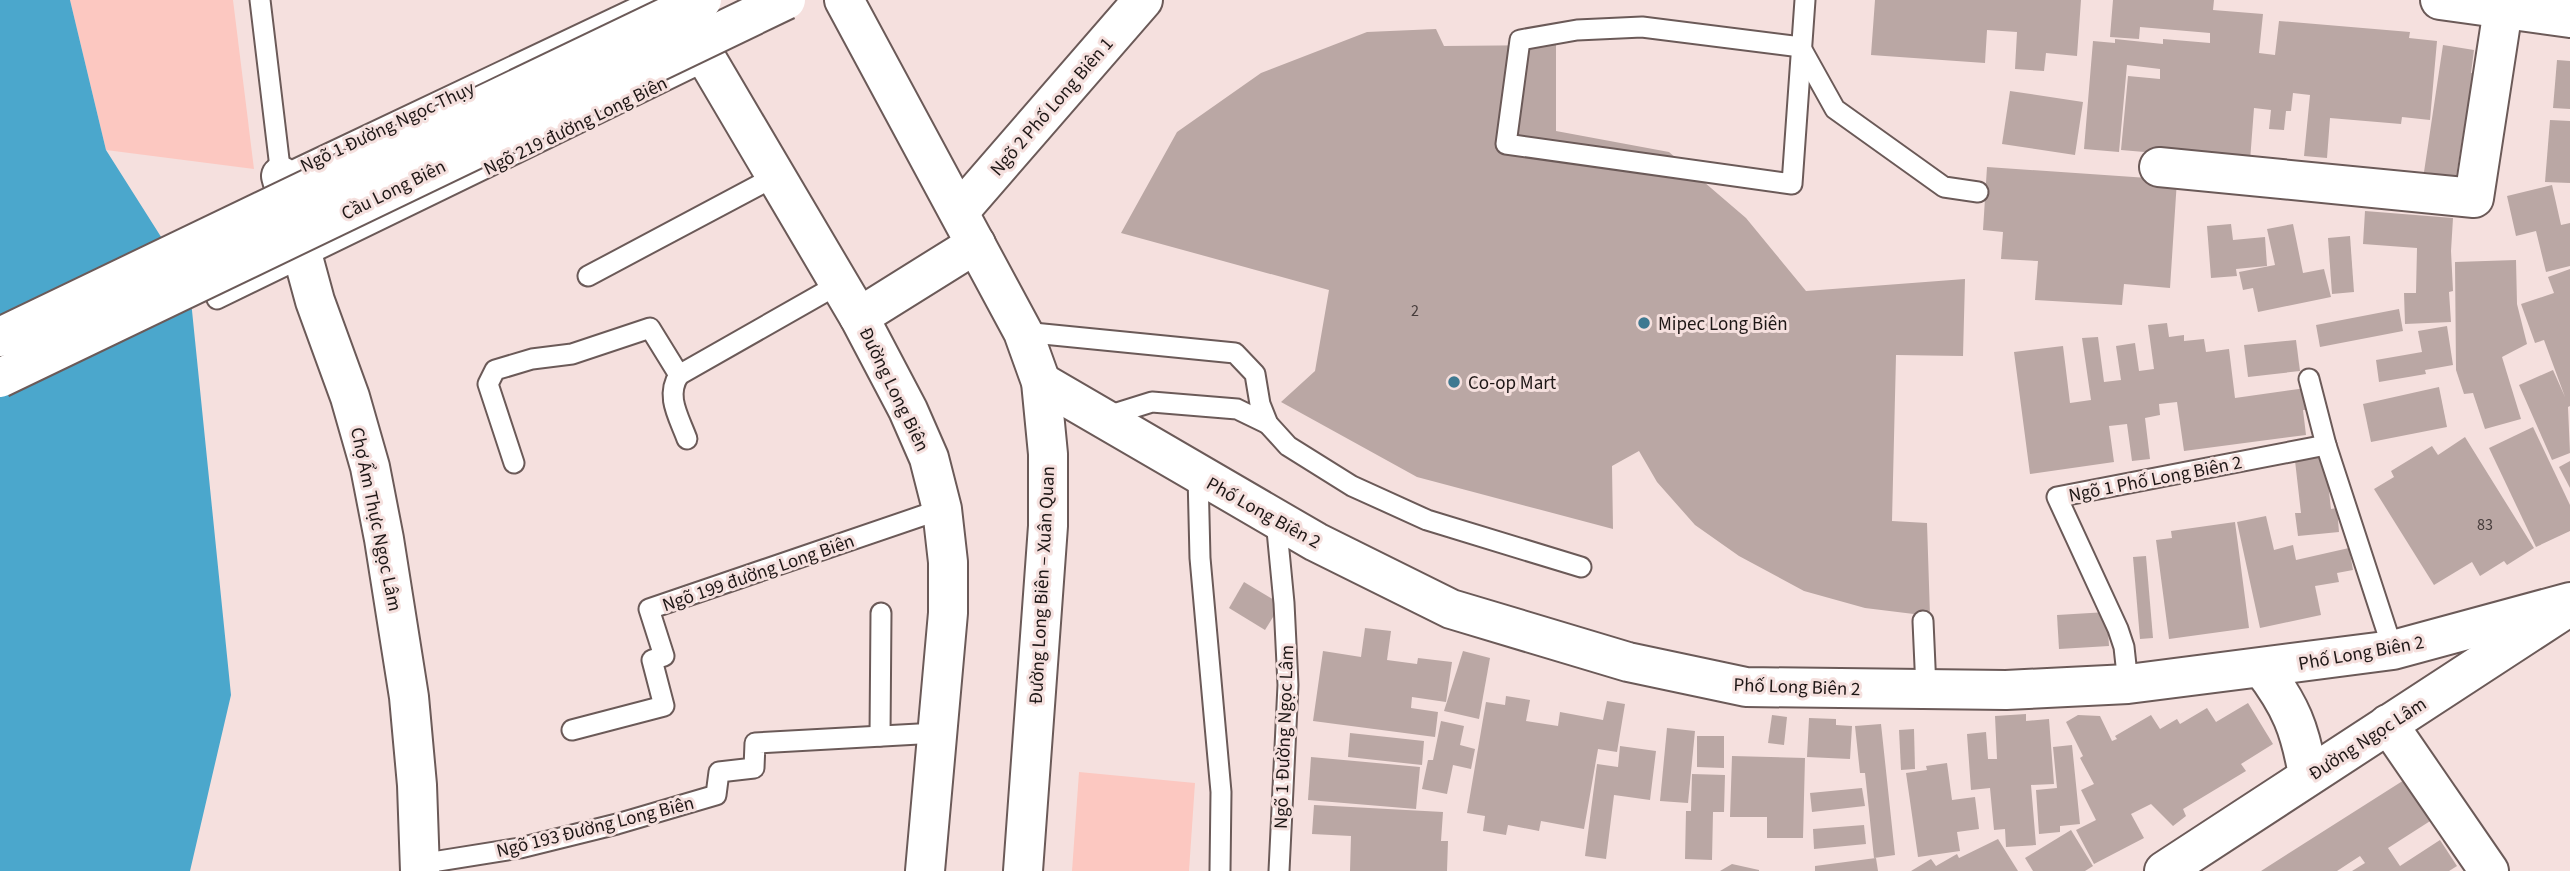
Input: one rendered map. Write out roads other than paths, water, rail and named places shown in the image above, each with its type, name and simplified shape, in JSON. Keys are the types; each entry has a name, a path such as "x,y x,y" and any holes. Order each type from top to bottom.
{"street":[{"name":"Cầu Long Biên","path":"0,378 786,0"},
{"name":"Ngõ 2 Phố Long Biên 1","path":"859,317 967,228 1143,0"},
{"path":"2440,0 2570,19"},
{"name":"Đường Long Biên – Xuân Quan","path":"846,5 1023,332 1041,382 1048,454 1048,526 1023,871"},
{"path":"2159,167 2474,198 2503,9"},
{"name":"Cầu Long Biên","path":"0,337 695,24"},
{"name":"Đường Long Biên","path":"695,24 776,176 859,317 908,410 929,458 942,509 948,562 948,613 925,871"},
{"name":"Chợ Ẩm Thực Ngọc Lâm","path":"281,176 315,300 357,420 370,467 409,697 417,785 420,867"},
{"name":"Phố Long Biên 2","path":"1041,382 1315,542 1451,609 1628,662 1746,687 2006,690 2127,684 2393,650 2570,604"},
{"name":"Đường Ngọc Lâm","path":"2164,871 2570,604"},
{"path":"2262,668 2281,693 2294,717 2308,775"},
{"path":"2388,724 2489,871"}],"lane":[{"name":"Ngõ 1 Đường Ngọc Thụy","path":"260,0 281,176 652,0"},
{"path":"1801,47 1642,27 1577,30 1520,40 1506,144 1792,184 1805,0"},
{"name":"Ngõ 219 đường Long Biên","path":"216,299 304,257 695,24"},
{"path":"1801,47 1835,110 1944,187 1978,192"},
{"path":"588,276 776,176"},
{"path":"687,439 672,398 672,386 679,375 839,284"},
{"path":"514,463 488,384 495,370 531,359 572,354 650,328 679,375"},
{"path":"1023,332 1235,353 1255,374 1260,404 1268,424 1288,446 1364,492 1427,520 1581,567"},
{"path":"2309,379 2326,445 2393,650"},
{"path":"1102,418 1152,402 1237,410 1268,424"},
{"name":"Ngõ 1 Phố Long Biên 2","path":"2127,684 2124,647 2119,629 2057,497 2326,445"},
{"path":"1198,475 1200,558 1221,792 1220,871"},
{"name":"Ngõ 199 đường Long Biên","path":"572,730 664,705 652,660 664,656 649,609 942,509"},
{"name":"Ngõ 1 Đường Ngọc Lâm","path":"1276,520 1288,685 1279,871"},
{"path":"880,736 881,613"},
{"path":"1923,621 1926,688"},
{"name":"Ngõ 193 Đường Long Biên","path":"420,867 520,848 617,824 716,794 719,772 754,768 755,743 937,733"}],"water":[{"path":"0,0 70,0 106,150 189,281 231,695 190,871 0,871"}],"railway":[{"path":"0,358 746,0"}],"place":[{"name":"Mipec Long Biên","path":"1644,323"},
{"name":"Co-op Mart","path":"1454,382"}]}
